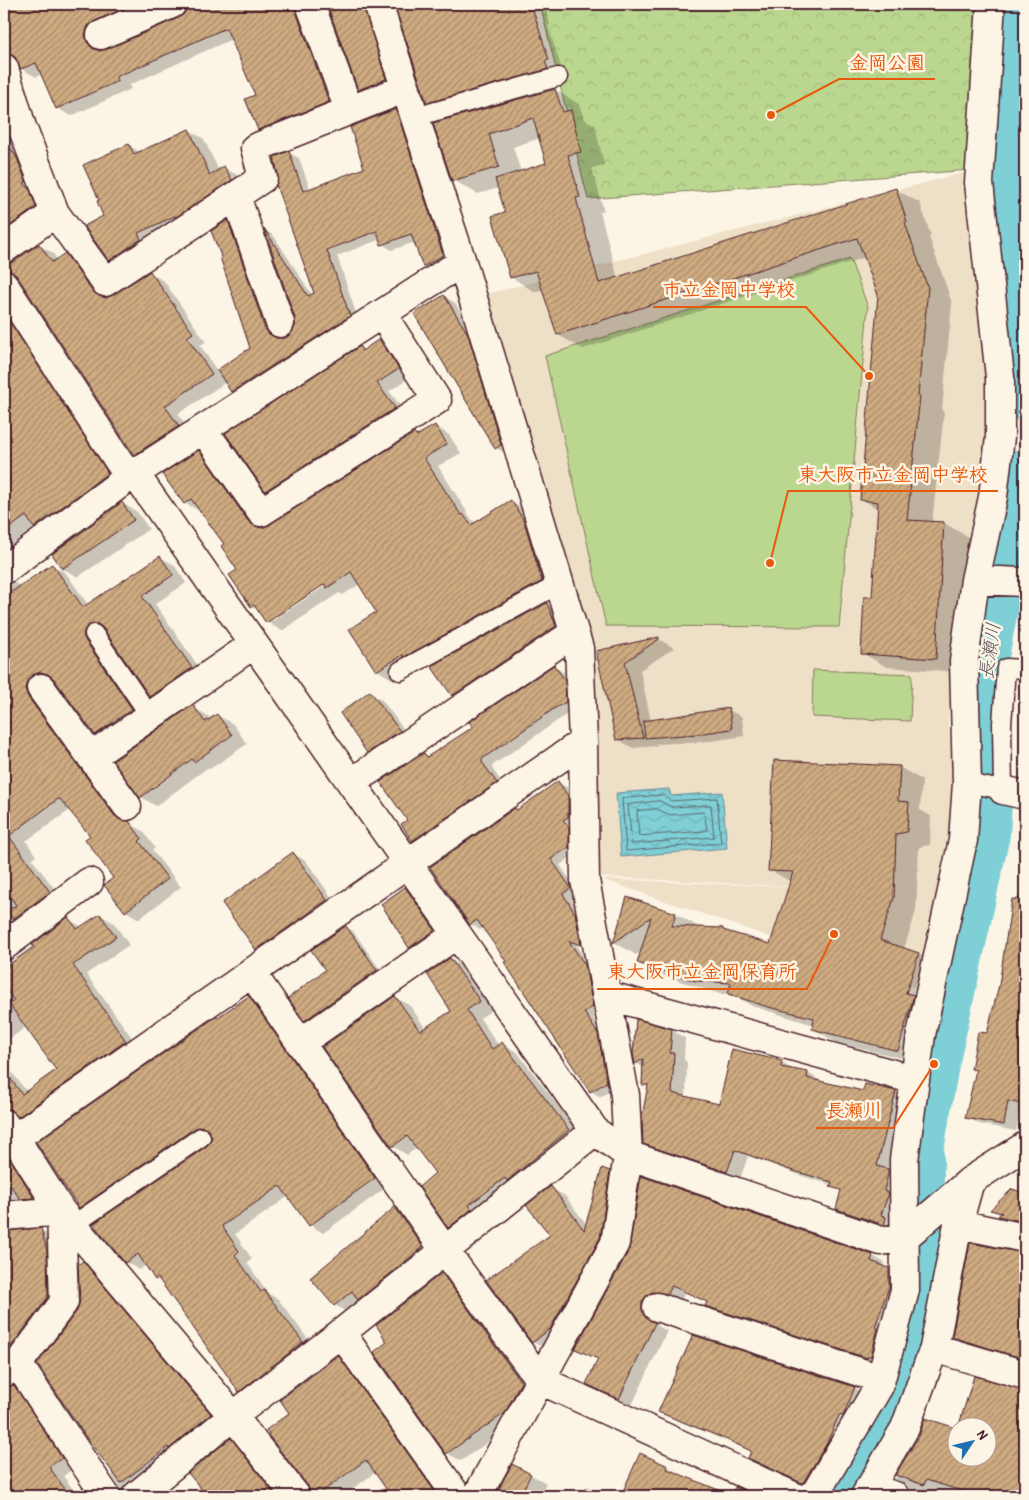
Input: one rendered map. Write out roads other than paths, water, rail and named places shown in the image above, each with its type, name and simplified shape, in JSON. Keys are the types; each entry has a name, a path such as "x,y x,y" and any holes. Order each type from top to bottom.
{"street":[{"path":"102,35 172,4"},
{"path":"310,4 349,110"},
{"path":"378,4 462,262 579,648 583,742 585,880 625,1095 628,1156 615,1244 477,1496"},
{"path":"251,972 446,1251 540,1380 808,1496 879,1386 905,1290 904,1160 920,1035 963,840 995,788 964,661 1000,581 993,496 1000,437 1000,377 980,183 991,4"},
{"path":"4,68 22,128 55,213 105,282 263,178 254,148 406,88"},
{"path":"236,196 280,323"},
{"path":"4,249 55,213"},
{"path":"4,570 129,477 462,262"},
{"path":"4,285 129,477"},
{"path":"203,429 261,512 437,400 382,314"},
{"path":"129,477 135,474 595,1130 628,1156 880,1241 905,1237 970,1181 1025,1146"},
{"path":"352,782 574,633"},
{"path":"91,757 254,644"},
{"path":"41,688 127,806"},
{"path":"296,1496 233,1416 67,1218 10,1130 251,972 583,742"},
{"path":"4,946 89,882"},
{"path":"300,1043 458,934"},
{"path":"606,994 915,1080"},
{"path":"136,1496 233,1416 446,1251 595,1130"},
{"path":"895,1496 867,1492 905,1428 934,1348 958,1224 970,1181"},
{"path":"4,1216 67,1218"},
{"path":"67,1218 64,1302 11,1369 106,1496"},
{"path":"958,1224 1025,1238"},
{"path":"657,1307 881,1378"},
{"path":"341,1333 457,1496"},
{"path":"934,1348 1025,1375"}],"lane":[{"path":"415,117 558,77"},
{"path":"400,671 560,584"},
{"path":"94,634 150,716"},
{"path":"995,788 1006,668 1025,670"},
{"path":"67,1218 201,1137"}],"water":[{"path":"669,789 671,796 722,792 727,848 621,857 616,793"}],"waterway":[{"name":"長瀬川","path":"1018,4 1005,175 1025,397"},
{"name":"長瀬川","path":"843,1496 862,1456 906,1376 923,1327 930,1266 919,1185 919,1148 934,1064 985,834 987,803 982,666 996,594 1021,500 1025,473"}],"place":[{"name":"金岡公園","path":"771,115"},
{"name":"市立金岡中学校","path":"869,376"},
{"name":"東大阪市立金岡中学校","path":"770,563"},
{"name":"東大阪市立金岡保育所","path":"834,934"},
{"name":"長瀬川","path":"934,1064"}]}
